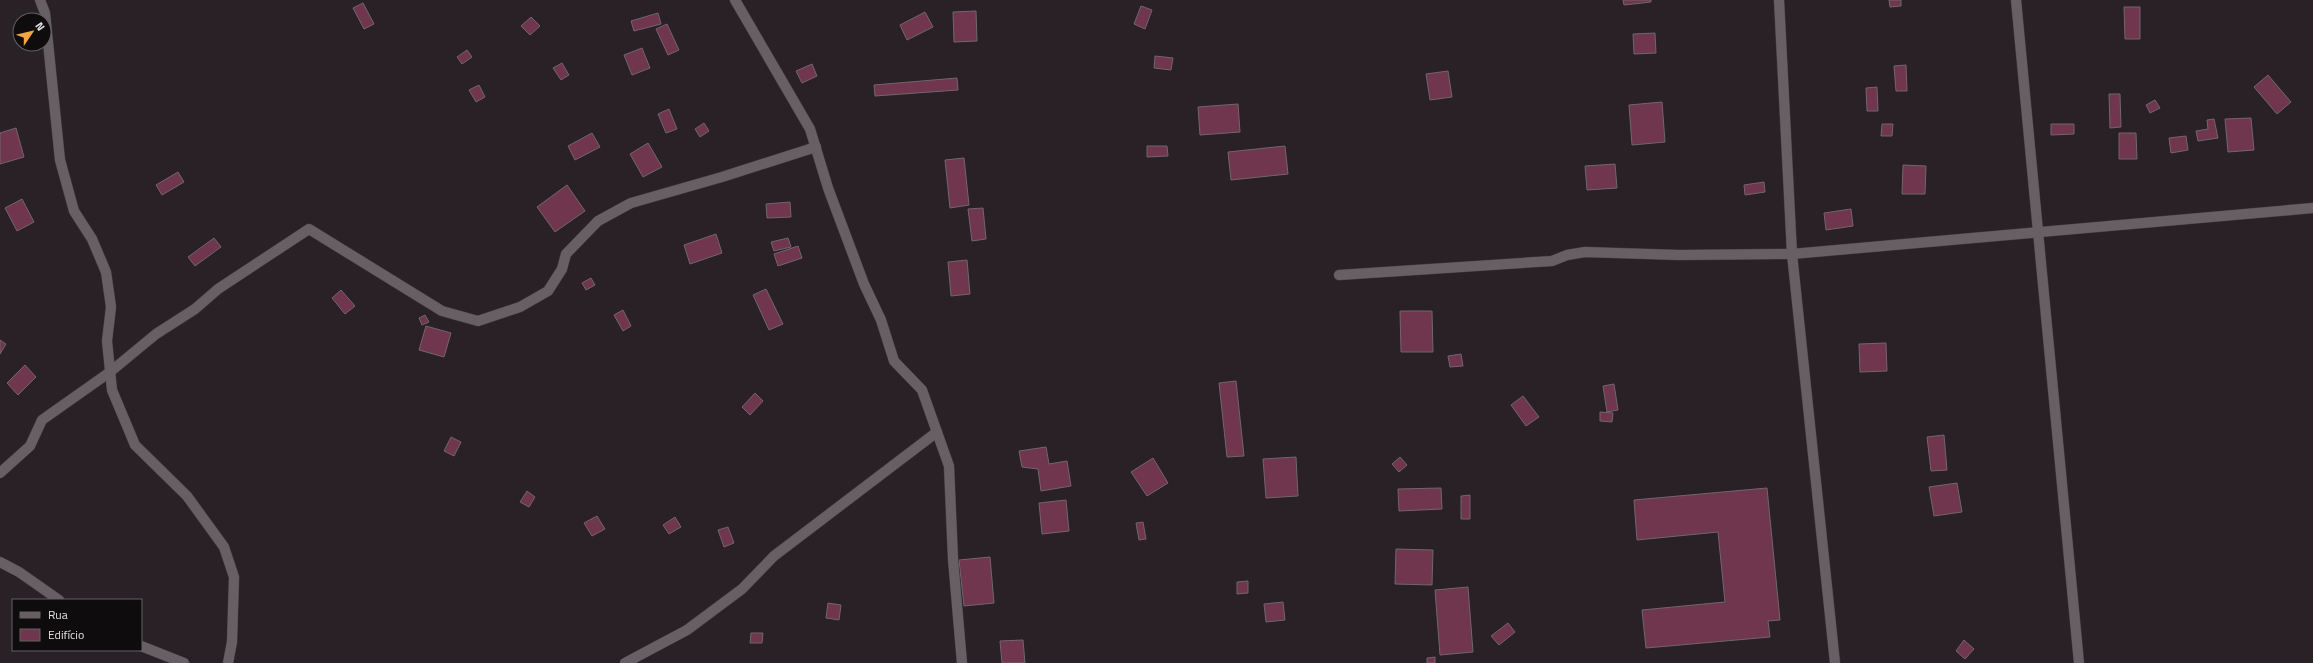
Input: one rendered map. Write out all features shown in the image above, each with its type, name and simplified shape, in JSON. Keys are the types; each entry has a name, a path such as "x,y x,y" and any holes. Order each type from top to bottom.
{"street":[{"path":"40,0 45,13 60,160 74,211 92,240 106,272 110,307 107,341 112,390 135,445 187,496 224,547 234,577 232,642 228,663"},
{"path":"736,0 810,129 828,188 859,272 881,320 894,361 922,390 949,466 952,559 962,663"},
{"path":"1779,0 1792,254 1835,663"},
{"path":"2016,0 2079,663"},
{"path":"0,473 20,453 30,446 42,420 110,372 156,334 195,309 218,289 309,229 442,311 478,321 520,307 548,291 562,269 566,254 598,221 631,203 722,177 816,147"},
{"path":"1339,275 1552,262 1567,255 1585,252 1679,256 1792,254 2313,208"},
{"path":"625,663 687,630 742,590 774,556 937,432"},
{"path":"0,562 20,572 58,599"},
{"path":"142,646 184,663"}],"building":[{"path":"1623,0 1651,0 1651,2 1624,5"},
{"path":"1889,0 1901,0 1901,6 1890,7"},
{"path":"363,3 374,24 364,29 353,8"},
{"path":"1141,6 1152,10 1145,29 1134,24"},
{"path":"2124,7 2140,7 2140,39 2125,39"},
{"path":"976,11 977,41 954,42 953,12"},
{"path":"925,12 933,27 907,40 900,25"},
{"path":"658,13 661,24 634,31 631,21"},
{"path":"531,17 540,26 530,35 521,26"},
{"path":"667,24 679,50 668,55 656,29"},
{"path":"1655,33 1656,53 1634,54 1633,34"},
{"path":"642,48 650,68 632,75 624,55"},
{"path":"467,50 472,57 462,64 457,57"},
{"path":"1155,56 1173,58 1171,70 1154,68"},
{"path":"562,63 569,75 561,80 553,68"},
{"path":"812,64 817,76 802,83 796,71"},
{"path":"1906,65 1907,91 1896,91 1894,66"},
{"path":"1448,71 1452,97 1430,100 1426,74"},
{"path":"2268,75 2291,102 2277,114 2254,87"},
{"path":"957,78 958,90 875,96 874,85"},
{"path":"479,85 485,97 476,102 469,90"},
{"path":"1877,87 1878,111 1867,111 1866,88"},
{"path":"2109,94 2120,94 2121,127 2110,128"},
{"path":"2155,100 2160,108 2150,113 2146,105"},
{"path":"1662,102 1665,142 1632,145 1629,105"},
{"path":"1238,104 1240,132 1200,135 1198,107"},
{"path":"669,109 677,129 666,133 658,114"},
{"path":"2251,118 2254,150 2228,152 2225,119"},
{"path":"2214,119 2218,138 2198,141 2196,131 2208,129 2207,120"},
{"path":"704,123 709,131 700,137 695,129"},
{"path":"1882,124 1893,124 1892,136 1881,136"},
{"path":"2051,124 2074,124 2074,134 2051,135"},
{"path":"16,128 24,157 0,164 0,133"},
{"path":"592,133 600,147 575,160 568,146"},
{"path":"2119,133 2136,133 2137,159 2119,159"},
{"path":"2186,136 2188,150 2171,153 2169,138"},
{"path":"648,143 662,167 643,177 630,154"},
{"path":"1147,146 1167,146 1168,156 1147,157"},
{"path":"1285,146 1288,174 1231,180 1228,152"},
{"path":"964,158 969,205 950,208 945,160"},
{"path":"1615,164 1617,188 1587,190 1585,166"},
{"path":"1903,165 1926,166 1925,194 1902,194"},
{"path":"178,172 184,182 162,195 156,185"},
{"path":"1764,182 1765,192 1745,195 1744,185"},
{"path":"567,185 585,211 555,232 537,207"},
{"path":"22,199 34,222 17,231 5,208"},
{"path":"790,202 791,217 767,218 766,204"},
{"path":"983,208 986,239 972,241 968,209"},
{"path":"1851,209 1853,226 1826,230 1824,213"},
{"path":"716,234 722,253 690,264 684,245"},
{"path":"214,238 221,247 195,266 188,257"},
{"path":"788,238 791,247 774,251 771,242"},
{"path":"798,246 802,258 778,266 774,254"},
{"path":"967,260 970,294 951,296 948,262"},
{"path":"591,278 595,285 586,290 582,283"},
{"path":"766,289 783,324 769,330 753,295"},
{"path":"341,290 355,306 345,314 332,298"},
{"path":"623,310 631,326 623,331 614,315"},
{"path":"1400,311 1432,311 1433,352 1401,352"},
{"path":"425,315 429,322 422,325 419,318"},
{"path":"426,326 451,333 444,357 419,350"},
{"path":"0,340 6,344 0,354"},
{"path":"1886,343 1887,371 1860,372 1859,344"},
{"path":"1461,354 1463,366 1450,367 1448,356"},
{"path":"25,365 36,377 18,395 7,383"},
{"path":"1236,381 1244,456 1227,457 1219,383"},
{"path":"1614,384 1618,410 1607,412 1603,386"},
{"path":"755,393 763,401 750,415 742,407"},
{"path":"1523,396 1539,417 1526,426 1511,405"},
{"path":"1600,412 1613,413 1612,422 1600,421"},
{"path":"1944,435 1947,470 1931,471 1927,437"},
{"path":"451,437 461,442 454,456 444,451"},
{"path":"1046,447 1049,464 1067,461 1071,486 1041,491 1038,469 1022,467 1019,451"},
{"path":"1296,457 1298,496 1266,498 1263,459"},
{"path":"1400,457 1407,465 1399,472 1392,464"},
{"path":"1153,458 1168,483 1147,496 1131,472"},
{"path":"1957,483 1962,512 1934,516 1929,487"},
{"path":"1441,488 1442,509 1399,511 1398,489"},
{"path":"1767,488 1780,620 1768,621 1770,637 1646,648 1642,610 1725,602 1718,532 1637,540 1634,500"},
{"path":"527,491 535,497 529,507 520,502"},
{"path":"1470,495 1470,519 1461,519 1461,496"},
{"path":"1066,500 1069,531 1042,534 1039,503"},
{"path":"597,516 605,529 592,536 584,523"},
{"path":"675,517 681,527 669,534 663,525"},
{"path":"1143,522 1146,539 1139,540 1136,523"},
{"path":"728,527 734,543 724,547 718,530"},
{"path":"1396,549 1433,550 1432,585 1395,584"},
{"path":"990,557 994,603 964,606 959,560"},
{"path":"1248,581 1248,593 1237,594 1237,582"},
{"path":"1468,587 1473,652 1440,655 1435,590"},
{"path":"1283,602 1285,620 1266,622 1264,604"},
{"path":"828,603 841,605 839,620 826,618"},
{"path":"1508,623 1515,632 1499,645 1491,636"},
{"path":"751,633 763,633 762,643 750,643"},
{"path":"1023,640 1025,663 1002,663 1000,641"},
{"path":"1964,640 1974,649 1965,659 1956,651"},
{"path":"1435,657 1435,663 1427,663 1427,658"}]}
